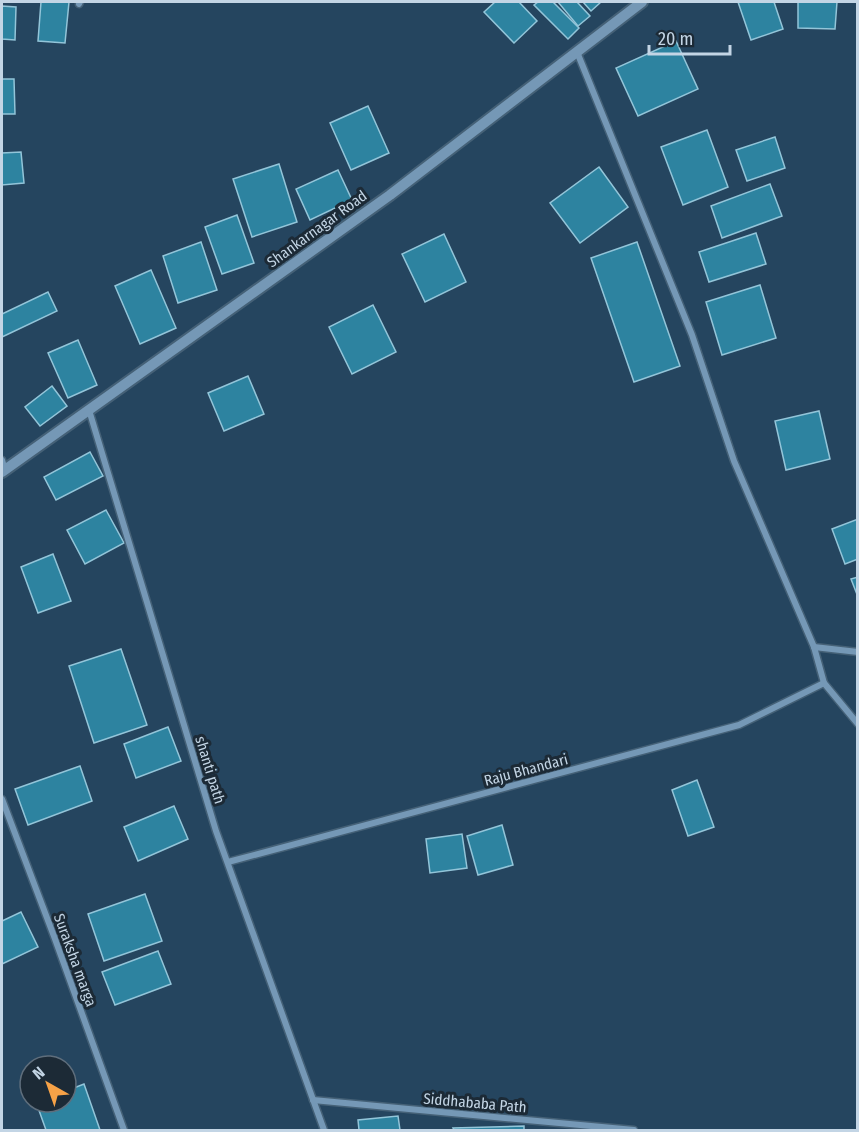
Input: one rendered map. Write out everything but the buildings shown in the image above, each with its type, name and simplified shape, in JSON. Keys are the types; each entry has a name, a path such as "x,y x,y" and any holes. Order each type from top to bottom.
{"street":[{"name":"Shankarnagar Road","path":"3,467 89,410 390,195 642,2"},
{"path":"576,52 692,335 734,461 814,647 824,683 858,724"},
{"name":"shanti path","path":"89,410 228,862 324,1131"},
{"path":"814,647 858,652"},
{"name":"Raju Bhandari","path":"228,862 739,725 824,683"},
{"name":"Suraksha marga","path":"2,799 56,939 124,1131"},
{"name":"Siddhababa Path","path":"313,1100 634,1131"}]}
